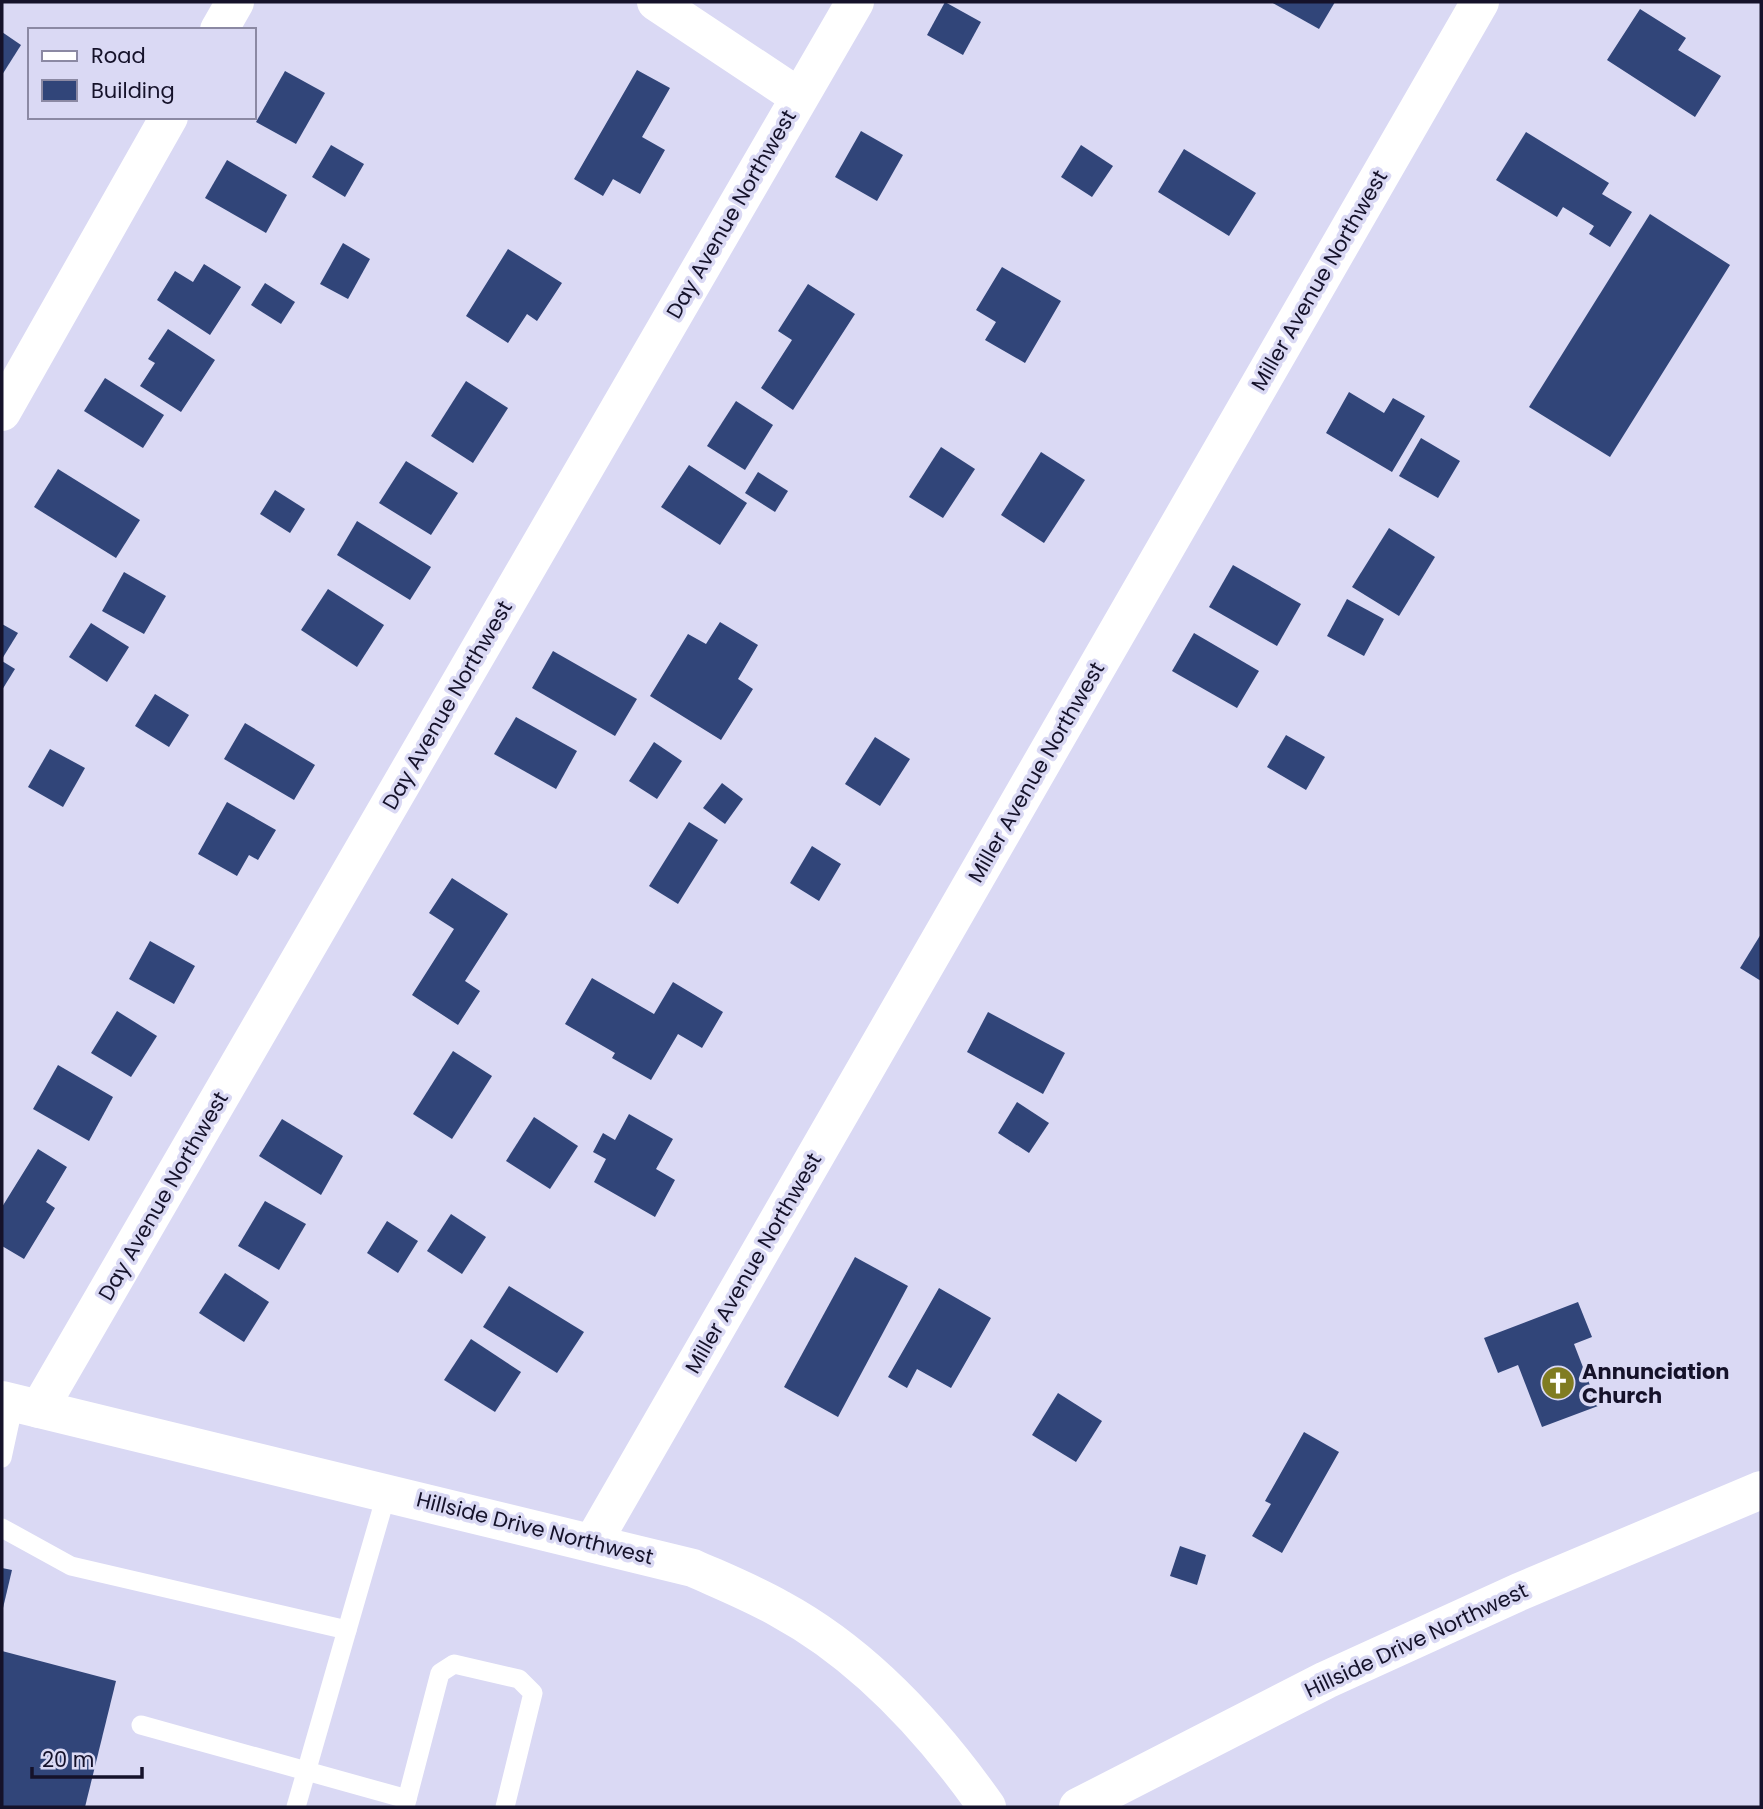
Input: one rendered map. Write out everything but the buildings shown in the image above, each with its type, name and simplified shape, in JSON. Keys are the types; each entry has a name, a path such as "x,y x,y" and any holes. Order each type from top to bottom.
{"street":[{"path":"220,28 235,2"},
{"path":"656,2 799,97"},
{"name":"Day Avenue Northwest","path":"18,1404 855,2"},
{"name":"Miller Avenue Northwest","path":"593,1542 1480,2"},
{"path":"2,412 168,119"},
{"name":"Hillside Drive Northwest","path":"18,1404 693,1568 780,1609 828,1639 874,1676 914,1714 961,1769 987,1807"},
{"name":"Hillside Drive Northwest","path":"1079,1807 1326,1680 1519,1592 1761,1490"}],"lane":[{"path":"2,1458 18,1404"},
{"path":"296,1807 387,1492"},
{"path":"2,1528 71,1566 347,1630"},
{"path":"141,1725 406,1803 440,1673 454,1664 519,1679 533,1693 505,1807"}],"place":[{"name":"Annunciation Church","path":"1558,1383"}]}
